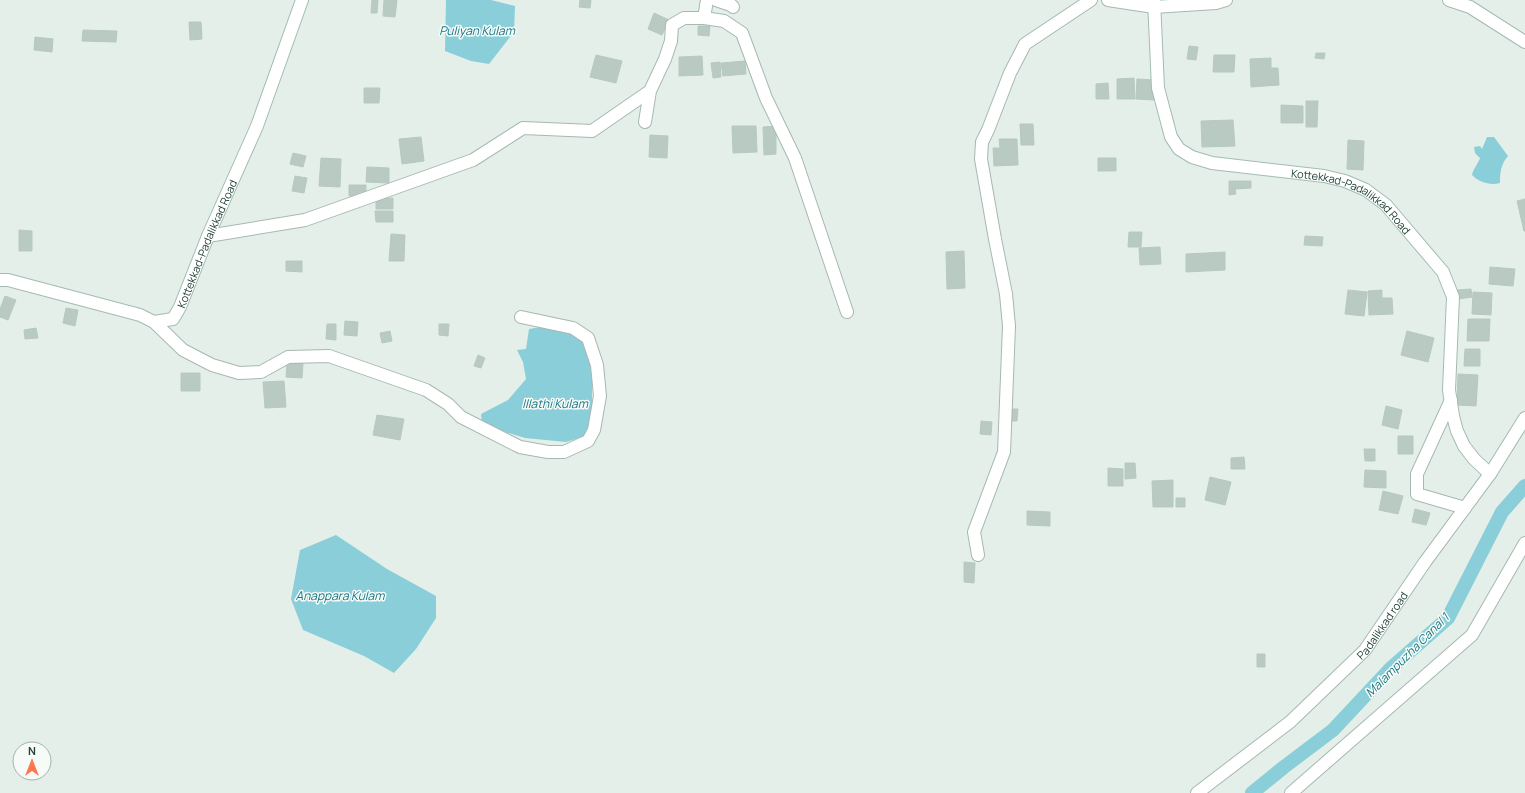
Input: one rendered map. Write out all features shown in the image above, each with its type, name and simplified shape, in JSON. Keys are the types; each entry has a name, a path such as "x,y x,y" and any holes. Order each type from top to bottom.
{"street":[{"name":"Kottekkad-Padalikkad Road","path":"154,322 173,319 180,307 208,236 257,126 302,0"},
{"path":"704,18 707,0"},
{"path":"716,0 733,7"},
{"path":"978,555 974,532 1004,452 1009,326 1006,294 981,159 982,142 1010,72 1025,44 1091,0"},
{"path":"1108,0 1154,4 1216,3 1226,0"},
{"path":"1449,0 1470,7 1525,42"},
{"name":"Kottekkad-Padalikkad Road","path":"1154,4 1158,88 1171,137 1180,149 1192,157 1212,163 1324,176 1345,181 1366,190 1386,205 1443,272 1453,297 1449,390 1453,416 1457,431 1464,446 1474,459 1490,474"},
{"path":"645,122 650,91 666,59 671,41 672,25 684,18 704,18 724,21 742,32 766,98 795,158 847,312"},
{"path":"208,236 305,220 473,160 523,128 592,131 650,91"},
{"path":"0,280 8,280 140,315 154,322 183,350 212,365 239,373 262,372 288,357 329,356 426,390 448,404 461,417 520,447 548,452 564,452 588,440 594,430 600,396 597,365 588,338 573,328 521,317"},
{"path":"1451,400 1417,474 1417,494 1465,508"},
{"name":"Padalikkad road","path":"1198,793 1290,722 1365,650 1425,562 1490,474 1525,418"},
{"path":"1291,793 1472,635 1525,543"}],"water":[{"name":"Puliyan Kulam","path":"446,0 491,0 515,6 514,32 489,64 471,61 445,51"},
{"path":"1487,137 1494,137 1508,156 1501,168 1500,183 1496,184 1485,183 1472,175 1480,158 1475,153 1474,147 1480,146 1482,149"},
{"name":"Illathi Kulam","path":"541,327 560,330 585,338 592,376 592,434 566,442 525,438 482,425 481,414 508,400 526,379 523,362 517,350 526,349 529,329"},
{"name":"Anappara Kulam","path":"336,535 387,569 436,596 436,618 416,649 394,673 364,656 303,630 291,599 300,550"}],"building":[{"path":"372,0 378,0 377,13 371,13"},
{"path":"384,0 397,0 395,17 383,16"},
{"path":"580,0 591,0 590,8 579,7"},
{"path":"654,13 669,20 662,35 648,29"},
{"path":"189,22 201,22 202,39 190,40"},
{"path":"698,26 710,26 709,36 698,35"},
{"path":"83,30 117,31 116,42 82,41"},
{"path":"35,37 53,39 52,52 34,50"},
{"path":"1189,46 1198,47 1196,60 1187,59"},
{"path":"1316,53 1325,53 1324,59 1315,58"},
{"path":"596,55 622,61 616,83 590,77"},
{"path":"1214,55 1235,55 1234,72 1213,72"},
{"path":"702,56 703,75 679,76 679,57"},
{"path":"1271,58 1271,68 1278,68 1279,85 1251,87 1250,59"},
{"path":"745,61 746,74 723,76 721,63"},
{"path":"720,62 721,77 713,78 711,63"},
{"path":"1134,78 1135,99 1117,99 1117,79"},
{"path":"1137,79 1155,80 1154,100 1136,99"},
{"path":"1108,83 1109,99 1096,99 1096,84"},
{"path":"364,88 380,88 379,103 364,103"},
{"path":"1306,101 1318,101 1317,127 1306,127"},
{"path":"1281,105 1303,106 1303,123 1281,123"},
{"path":"1233,120 1235,146 1202,147 1201,121"},
{"path":"1020,124 1033,124 1034,145 1021,145"},
{"path":"732,126 756,126 757,152 733,153"},
{"path":"776,126 776,154 764,155 763,127"},
{"path":"650,135 668,136 667,158 649,157"},
{"path":"421,137 424,161 402,164 399,139"},
{"path":"999,139 1017,139 1018,165 994,166 993,148 1000,148"},
{"path":"1348,140 1364,141 1363,170 1347,169"},
{"path":"293,153 306,156 303,167 290,164"},
{"path":"321,158 341,159 340,187 319,186"},
{"path":"1098,158 1116,158 1116,171 1098,171"},
{"path":"367,167 389,168 389,183 366,182"},
{"path":"295,176 307,178 304,193 292,191"},
{"path":"1229,181 1251,181 1251,188 1235,189 1236,194 1229,195"},
{"path":"349,185 366,185 366,196 349,196"},
{"path":"376,198 393,198 393,209 376,209"},
{"path":"1525,199 1525,231 1524,231 1517,201"},
{"path":"375,211 393,211 393,222 376,222"},
{"path":"19,230 32,231 32,251 19,251"},
{"path":"1129,232 1142,232 1141,247 1128,247"},
{"path":"391,234 405,235 404,261 389,261"},
{"path":"1305,236 1323,237 1322,246 1304,245"},
{"path":"1160,247 1161,264 1140,265 1139,248"},
{"path":"964,251 965,288 947,289 946,252"},
{"path":"1225,252 1225,270 1186,272 1186,254"},
{"path":"286,261 302,261 302,272 286,271"},
{"path":"1490,267 1515,269 1513,286 1489,284"},
{"path":"1471,289 1472,297 1458,299 1457,290"},
{"path":"1348,290 1367,292 1364,316 1345,314"},
{"path":"1382,290 1382,298 1392,298 1393,314 1369,315 1368,291"},
{"path":"1473,292 1492,293 1491,315 1472,314"},
{"path":"5,296 16,300 8,320 0,317 0,309"},
{"path":"66,308 78,310 75,326 63,323"},
{"path":"1468,319 1490,319 1489,341 1467,341"},
{"path":"345,321 358,322 357,336 344,335"},
{"path":"327,324 336,324 336,340 326,339"},
{"path":"439,324 449,324 448,336 439,335"},
{"path":"36,328 38,338 25,339 24,330"},
{"path":"390,331 392,341 382,343 380,333"},
{"path":"1407,331 1434,338 1428,362 1401,355"},
{"path":"1465,349 1480,349 1480,366 1464,366"},
{"path":"478,355 485,358 481,368 474,366"},
{"path":"287,362 303,363 302,378 286,377"},
{"path":"181,373 200,373 200,391 181,391"},
{"path":"1458,374 1478,375 1476,406 1457,405"},
{"path":"284,381 286,407 265,408 263,382"},
{"path":"1386,406 1402,410 1398,429 1382,425"},
{"path":"1009,409 1018,409 1017,421 1009,421"},
{"path":"377,415 404,419 400,440 373,435"},
{"path":"981,421 992,422 991,435 980,434"},
{"path":"1398,436 1413,436 1413,454 1398,454"},
{"path":"1364,449 1375,449 1375,461 1365,461"},
{"path":"1244,457 1245,469 1231,469 1231,458"},
{"path":"1125,463 1135,463 1136,478 1125,479"},
{"path":"1108,468 1123,469 1123,486 1108,486"},
{"path":"1365,470 1386,471 1386,488 1364,487"},
{"path":"1210,477 1231,482 1225,505 1205,500"},
{"path":"1173,480 1173,507 1153,507 1152,481"},
{"path":"1383,491 1403,496 1398,514 1379,510"},
{"path":"1176,498 1185,498 1185,507 1176,507"},
{"path":"1415,509 1430,513 1426,525 1412,522"},
{"path":"1027,511 1050,512 1050,526 1027,525"},
{"path":"964,562 975,563 974,583 964,582"},
{"path":"1257,654 1265,654 1265,667 1257,667"}],"waterway":[{"name":"Malampuzha Canal 1","path":"1252,793 1333,730 1390,669 1448,618 1502,512 1525,486"}]}
